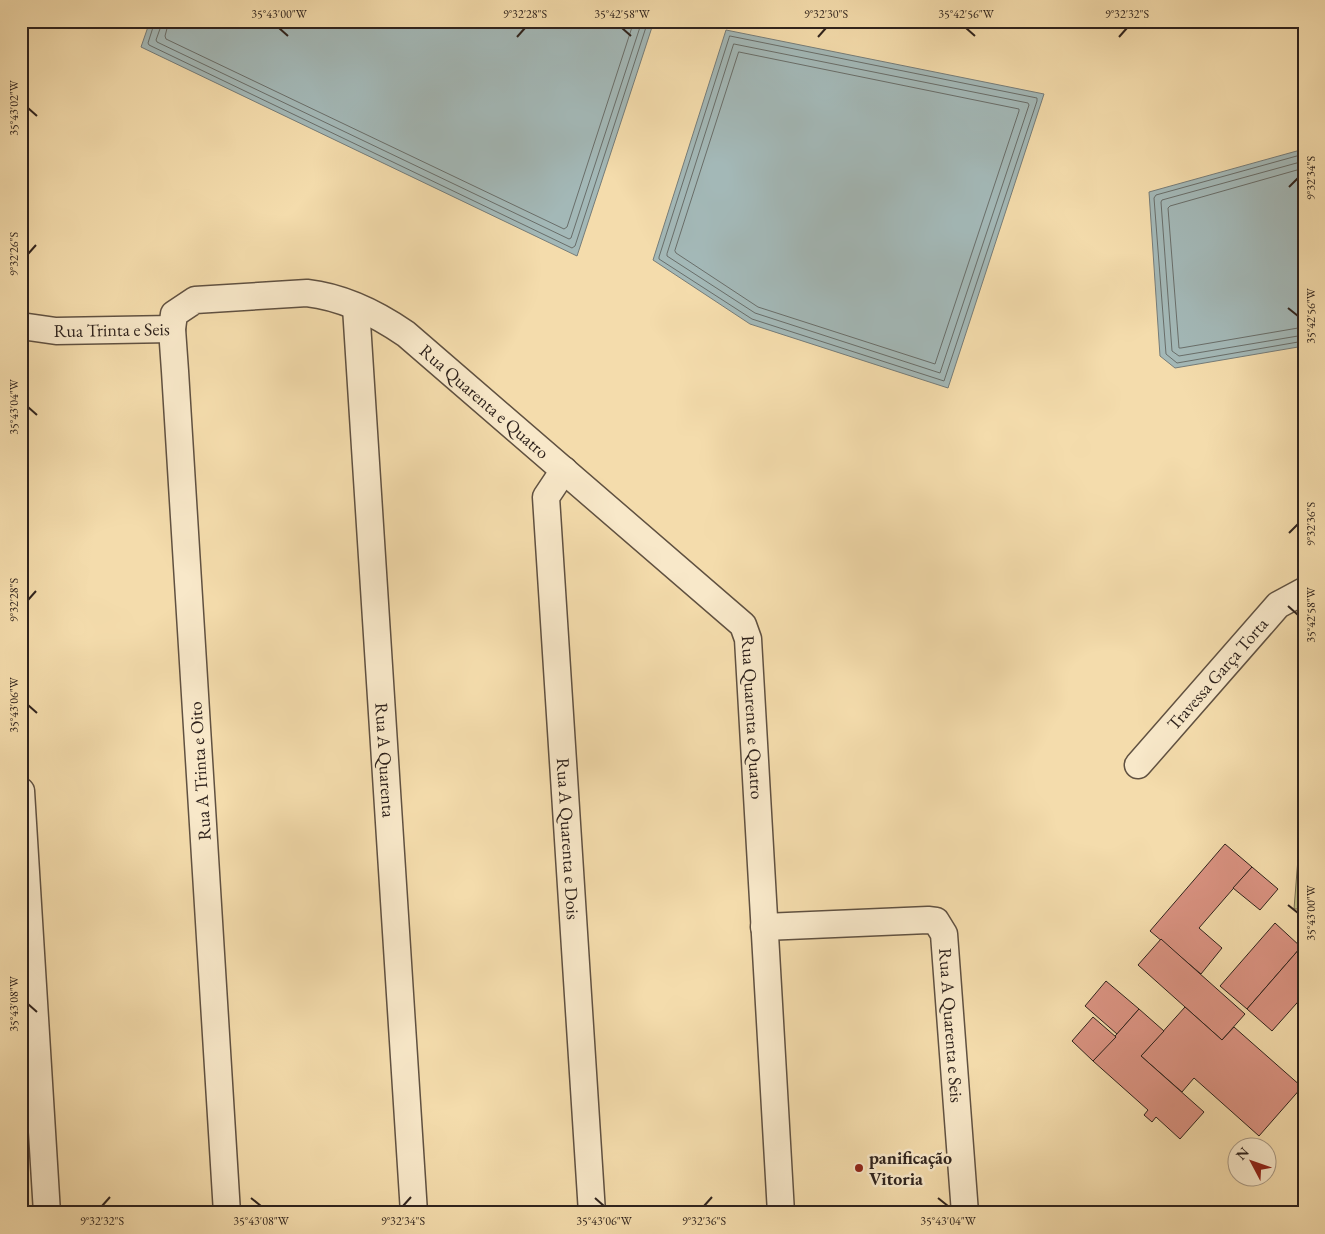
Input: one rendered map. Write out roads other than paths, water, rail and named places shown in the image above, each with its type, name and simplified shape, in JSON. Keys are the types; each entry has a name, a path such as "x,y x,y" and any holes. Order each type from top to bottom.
{"street":[{"name":"Rua Quarenta e Quatro","path":"307,293 325,295 356,307 392,324 406,334 743,625 748,639 781,1213"},
{"name":"Rua Trinta e Seis","path":"21,326 56,331 172,329 174,314 195,300 307,293"},
{"name":"Rua A Quarenta","path":"356,307 414,1213"},
{"name":"Rua A Trinta e Oito","path":"172,329 228,1213"},
{"name":"Rua A Quarenta e Dois","path":"564,470 546,497 592,1213"},
{"name":"Travessa Garça Torta","path":"1138,765 1278,606 1304,590"},
{"path":"21,791 46,1213"},
{"name":"Rua A Quarenta e Seis","path":"764,927 936,921 944,934 964,1213"}],"water":[{"path":"150,21 654,21 577,256 141,47"},
{"path":"726,30 1044,94 948,388 750,324 653,260"},
{"path":"1304,149 1304,346 1175,368 1160,356 1149,192"}],"place":[{"name":"panificação Vitoria","path":"859,1168"}]}
